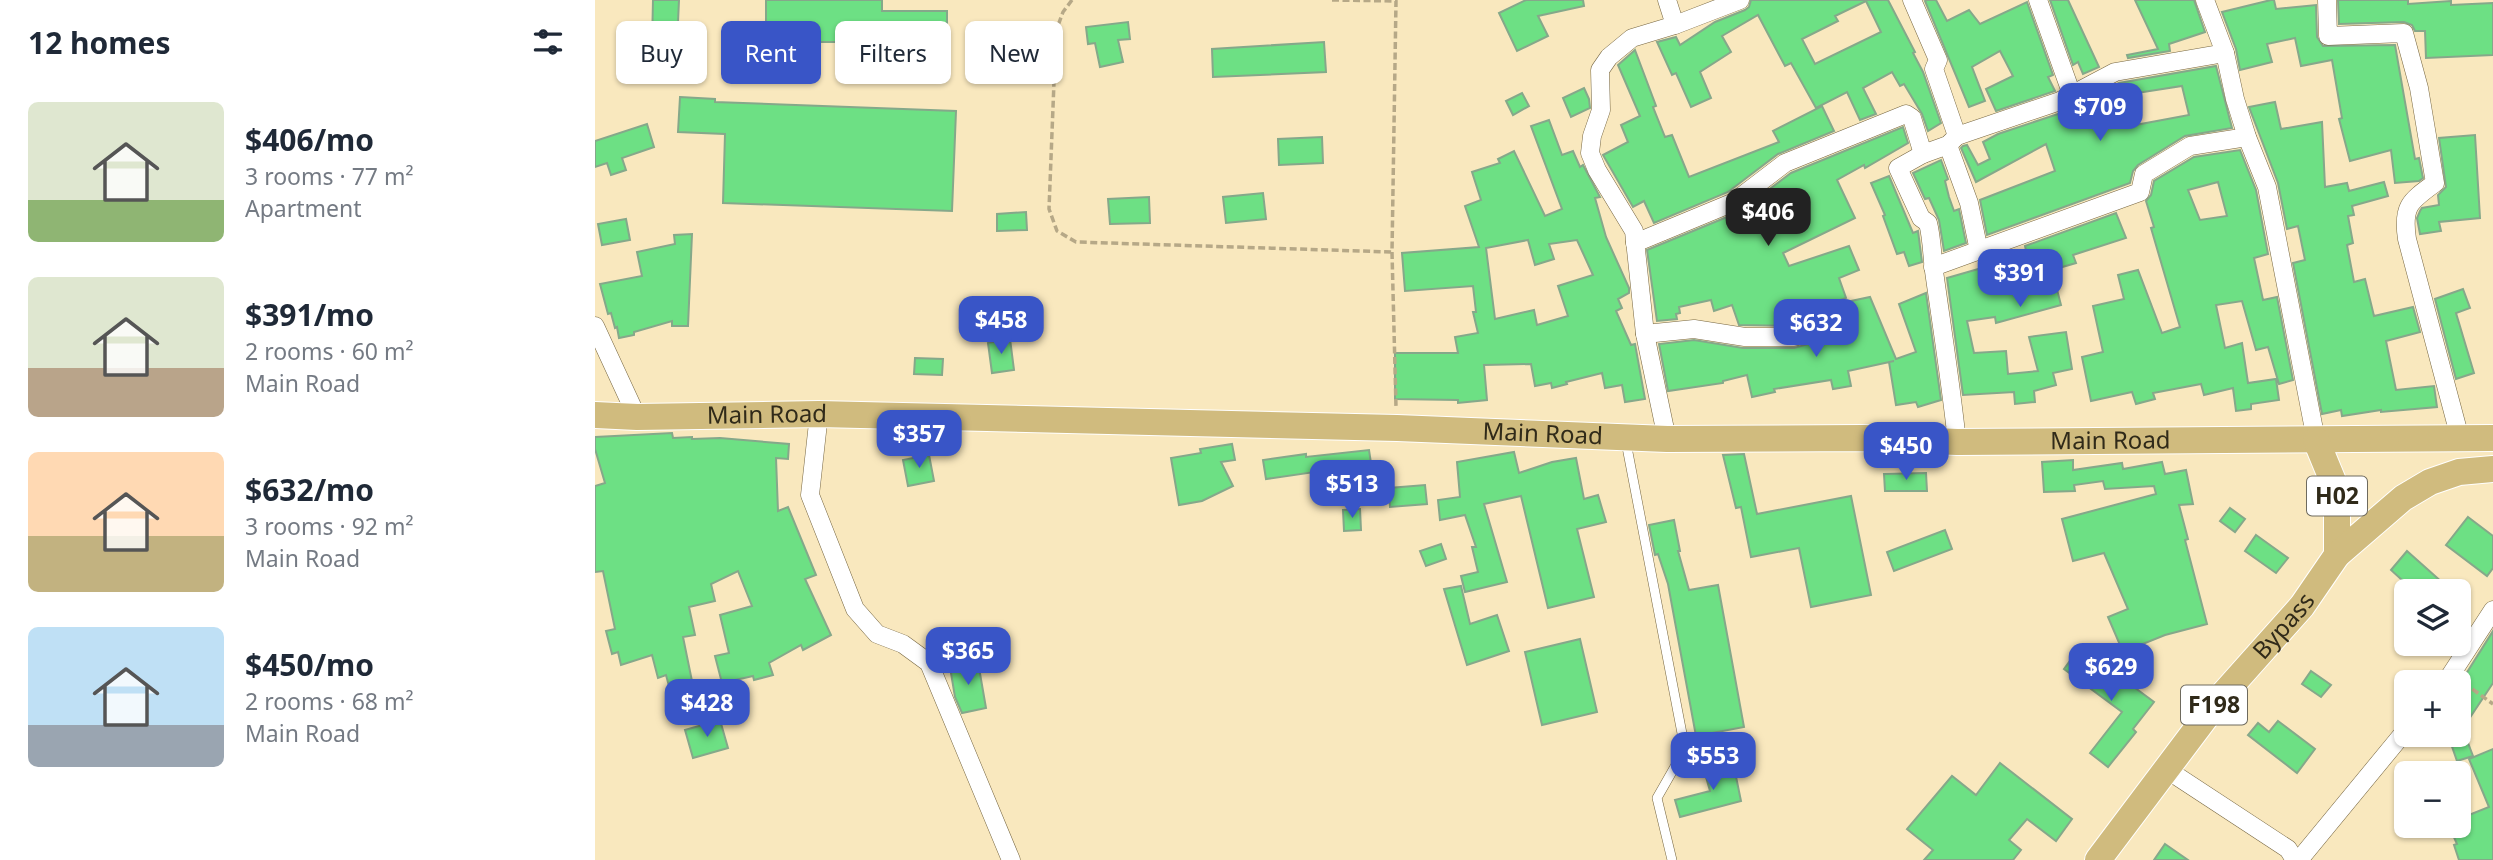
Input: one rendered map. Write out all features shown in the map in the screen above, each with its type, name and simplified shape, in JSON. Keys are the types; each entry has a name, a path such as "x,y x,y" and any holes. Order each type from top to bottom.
{"main road":[{"name":"Main Road","path":"595,415 637,417 819,414 1397,428 1667,439 1864,438 1957,442 2493,438"},
{"name":"H02","path":"2316,440 2337,491 2337,555"},
{"name":"Bypass","path":"2098,860 2220,698 2302,606 2337,555 2403,498 2430,482 2459,472 2493,469"}],"street":[{"path":"1667,0 1675,25"},
{"path":"1667,439 1646,334 1634,231 1597,170 1590,153 1592,136 1601,110 1600,70 1609,57 1632,38 1740,0"},
{"path":"1912,0 1938,60 1934,69 1979,251"},
{"path":"2038,0 2072,95"},
{"path":"2205,0 2225,52 2247,137 2267,187 2316,440"},
{"path":"2327,0 2328,36 2404,33 2419,88 2435,183 2414,199 2404,218 2407,239 2460,438"},
{"path":"1957,442 1950,371 1928,223 1921,218 1898,168 1952,141 2051,105 2116,72 2225,52"},
{"path":"1635,243 1734,202 1785,163 1906,114 1912,118 1923,154"},
{"path":"1933,267 2140,192 2144,174 2190,146 2247,137"},
{"path":"1646,334 1693,329 1745,337 1794,337 1832,325"},
{"path":"595,326 637,417"},
{"path":"819,414 810,495 855,609 877,634 903,643 929,663 1011,860"},
{"path":"2454,670 2493,610"},
{"path":"2166,769 2288,849 2297,860 2394,744"}],"lane":[{"path":"1625,437 1685,749 1657,797 1672,860"}],"path":[{"path":"1072,0 1063,12 1056,31 1049,209 1057,231 1076,242 1392,252"},
{"path":"1332,0 1397,1 1392,252 1397,428"},
{"path":"2471,691 2493,704"}],"building":[{"path":"653,0 679,0 678,21 653,21"},
{"path":"766,0 882,0 882,11 947,11 947,21 835,21 835,42 821,42 821,21 766,21"},
{"path":"1526,0 1583,0 1584,6 1538,16 1548,36 1517,51 1499,13"},
{"path":"1751,0 1888,0 1915,52 1913,53 1923,72 1941,123 1928,131 1922,114 1904,84 1900,86 1892,72 1863,88 1876,114 1860,120 1847,92 1816,108 1791,63 1785,66 1758,15 1722,36 1731,52 1700,72 1711,98 1691,107 1676,73 1672,75 1657,42 1676,37 1680,45 1715,22 1749,7","holes":["1866,1 1881,32 1815,64 1802,39 1838,21 1835,16"]},
{"path":"1936,0 1947,21 1969,10 1980,24 2027,2 2053,75 2048,77 2055,91 1996,111 1986,89 2013,76 2000,51 1972,67 1985,101 1969,107 1925,1"},
{"path":"2050,0 2068,0 2099,67 2083,74 2078,62 2073,65"},
{"path":"2135,0 2194,0 2205,32 2169,44 2170,51 2128,58 2127,55 2158,49"},
{"path":"2274,0 2276,9 2316,5 2317,37 2323,46 2395,45 2415,159 2419,158 2423,178 2419,181 2395,183 2391,150 2350,161 2339,119 2342,118 2332,60 2301,66 2295,38 2267,44 2272,62 2240,70 2236,49 2222,12"},
{"path":"2338,0 2408,0 2408,4 2451,1 2451,5 2493,3 2493,55 2426,58 2425,31 2415,31 2412,25 2404,22 2339,24"},
{"path":"1128,22 1130,39 1118,40 1123,62 1100,67 1095,43 1088,44 1086,27"},
{"path":"1324,42 1326,72 1213,77 1212,49"},
{"path":"1635,50 1665,137 1672,135 1689,177 1779,142 1773,131 1822,106 1834,131 1778,154 1728,192 1654,223 1644,201 1633,207 1603,155 1628,142 1621,125 1640,116 1618,65"},
{"path":"2216,66 2232,128 2185,136 2138,165 2133,171 2130,183 1987,235 1980,200 2055,171 2046,144 1976,182 1961,148 1967,145 1978,165 1990,159 1983,142 1998,134 2064,112 2082,102 2087,113 2113,108 2110,88 2119,83","holes":["2182,86 2189,115 2130,126 2124,95"]},
{"path":"1584,88 1590,108 1571,117 1563,98"},
{"path":"1522,93 1529,106 1513,115 1506,101"},
{"path":"680,97 715,99 715,102 956,111 952,211 723,203 725,134 678,132"},
{"path":"2275,102 2281,129 2322,122 2325,187 2347,183 2349,191 2384,182 2388,196 2352,206 2354,215 2348,216 2353,243 2347,245 2354,282 2365,279 2374,316 2413,307 2420,332 2386,341 2396,390 2434,386 2437,407 2381,410 2342,416 2341,410 2322,414 2293,263 2305,260 2298,226 2287,229 2278,183 2249,107"},
{"path":"1549,120 1562,155 1573,151 1600,197 1595,198 1606,237 1629,288 1629,293 1618,299 1622,308 1616,311 1631,345 1635,344 1645,399 1625,402 1622,385 1605,388 1602,373 1552,388 1551,383 1535,386 1531,364 1484,365 1487,400 1458,403 1458,400 1395,399 1395,353 1458,353 1455,337 1478,333 1473,312 1476,312 1473,286 1405,291 1402,253 1479,247 1465,206 1481,200 1472,172 1500,163 1498,159 1514,151 1545,216 1562,209 1531,126","holes":["1528,240 1535,265 1554,259 1549,244 1577,240 1593,275 1558,286 1568,316 1537,325 1534,310 1495,319 1486,248"]},
{"path":"647,124 654,147 622,158 626,170 611,175 607,163 595,167 595,141"},
{"path":"1903,127 1908,143 1865,168 1864,165 1837,180 1855,218 1783,253 1789,266 1849,246 1859,270 1839,278 1846,298 1815,309 1818,317 1792,326 1739,325 1732,305 1714,311 1711,300 1679,307 1677,319 1657,321 1647,250 1739,212 1791,173"},
{"path":"2475,135 2480,218 2439,222 2441,231 2420,234 2417,218 2420,211 2422,208 2439,205 2438,195 2446,187 2439,138"},
{"path":"1322,137 1323,163 1279,165 1278,139"},
{"path":"2240,150 2256,190 2268,254 2254,258 2263,300 2277,297 2293,380 2279,384 2268,347 2256,350 2242,301 2216,305 2225,348 2242,343 2248,383 2276,379 2279,400 2251,404 2251,409 2236,411 2233,388 2204,395 2201,384 2153,393 2155,399 2136,404 2132,392 2091,401 2082,357 2103,352 2093,306 2124,299 2118,275 2138,270 2162,333 2180,327 2151,228 2154,227 2146,201 2151,195 2154,181 2194,157","holes":["2218,182 2227,216 2200,220 2188,190"]},
{"path":"1941,160 1954,211 1959,209 1966,243 1944,251 1939,220 1913,173"},
{"path":"1889,176 1913,233 1918,231 1922,262 1909,266 1904,252 1897,254 1883,216 1885,215 1871,183"},
{"path":"1263,193 1266,219 1226,223 1223,197"},
{"path":"1149,197 1150,223 1110,224 1108,199"},
{"path":"1026,212 1027,230 997,231 997,214"},
{"path":"2116,213 2126,238 2073,255 2076,263 2052,270 2061,305 1996,323 1995,317 1967,321 1974,353 2006,351 2008,374 2038,371 2029,337 2066,332 2072,369 2053,373 2056,385 2034,391 2035,402 2015,404 2014,392 1963,395 1947,278 2027,255 2025,246"},
{"path":"626,219 630,240 602,245 598,224"},
{"path":"692,234 688,326 672,326 672,321 619,338 611,313 608,314 600,284 642,276 637,252 675,244 674,235"},
{"path":"2463,289 2470,308 2456,313 2474,373 2456,379 2435,299"},
{"path":"1926,293 1941,400 1918,407 1916,402 1896,405 1889,362 1848,371 1851,386 1833,389 1831,380 1774,389 1775,392 1752,397 1747,375 1723,383 1668,391 1659,344 1694,340 1743,348 1794,348 1826,339 1828,343 1854,335 1846,302 1870,297 1896,359 1916,352 1899,304"},
{"path":"1010,339 1014,370 992,373 988,343"},
{"path":"915,358 943,359 942,375 914,374"},
{"path":"672,433 673,438 720,438 789,444 788,459 776,458 778,511 788,507 816,575 805,579 831,635 803,650 801,645 769,663 773,675 754,680 753,676 722,683 715,656 729,653 720,615 752,606 738,571 711,584 715,601 689,607 695,635 683,637 692,681 669,686 666,675 658,678 652,655 621,665 618,652 612,654 606,631 615,629 603,571 595,572 595,486 605,483 595,449 595,437"},
{"path":"1232,444 1235,460 1221,462 1233,486 1202,501 1179,505 1171,458 1201,453 1200,449"},
{"path":"1369,450 1374,483 1350,490 1346,476 1323,479 1321,471 1266,479 1263,460"},
{"path":"1514,452 1519,473 1552,462 1576,458 1584,499 1598,495 1606,522 1577,529 1594,597 1548,608 1521,496 1484,504 1507,582 1465,592 1461,576 1478,572 1472,547 1476,547 1465,515 1440,520 1438,500 1460,497 1457,462"},
{"path":"1744,454 1757,514 1851,496 1871,595 1811,607 1799,548 1751,557 1741,507 1736,508 1723,455"},
{"path":"929,455 934,481 908,486 903,460"},
{"path":"2073,460 2073,470 2122,463 2123,469 2162,462 2165,474 2186,470 2193,504 2179,505 2188,539 2185,540 2207,624 2165,635 2123,652 2108,617 2128,609 2104,553 2073,561 2062,519 2156,494 2154,486 2105,489 2103,481 2074,485 2075,491 2044,492 2042,462"},
{"path":"1926,473 1927,491 1885,491 1884,474"},
{"path":"1425,485 1427,504 1390,507 1389,488"},
{"path":"2230,508 2245,519 2235,532 2220,521"},
{"path":"1360,509 1361,530 1344,531 1343,510"},
{"path":"2468,517 2493,536 2493,568 2487,576 2446,545"},
{"path":"1674,520 1678,551 1689,590 1718,585 1744,727 1696,736 1668,584 1658,554 1655,555 1649,525"},
{"path":"1945,530 1952,549 1894,571 1887,552"},
{"path":"2256,535 2288,558 2276,573 2245,551"},
{"path":"1441,544 1446,559 1426,566 1420,551"},
{"path":"2407,551 2438,579 2401,579 2391,570"},
{"path":"1461,586 1470,624 1497,615 1509,651 1467,665 1444,589"},
{"path":"2493,631 2493,683 2471,716 2471,670 2468,670"},
{"path":"1580,639 1597,712 1542,725 1525,652"},
{"path":"2080,647 2154,702 2133,729 2136,732 2108,767 2090,753 2122,712 2064,669"},
{"path":"978,662 986,708 962,713 955,697 950,667"},
{"path":"2311,671 2331,685 2321,697 2302,684"},
{"path":"720,720 728,748 693,758 685,730"},
{"path":"2278,721 2315,749 2297,773 2248,735 2258,723 2269,732"},
{"path":"2452,747 2470,747 2473,756 2457,761"},
{"path":"2493,749 2493,860 2459,860 2454,845 2457,844 2454,838 2471,838 2471,814 2489,807 2469,759"},
{"path":"1733,762 1741,801 1680,817 1675,800 1710,791 1704,770"},
{"path":"2000,763 2072,819 2056,841 2027,819 2009,840 2021,850 2013,860 1924,860 1933,850 1907,829 1952,776 1976,795"},
{"path":"2165,844 2188,860 2154,860"}]}
